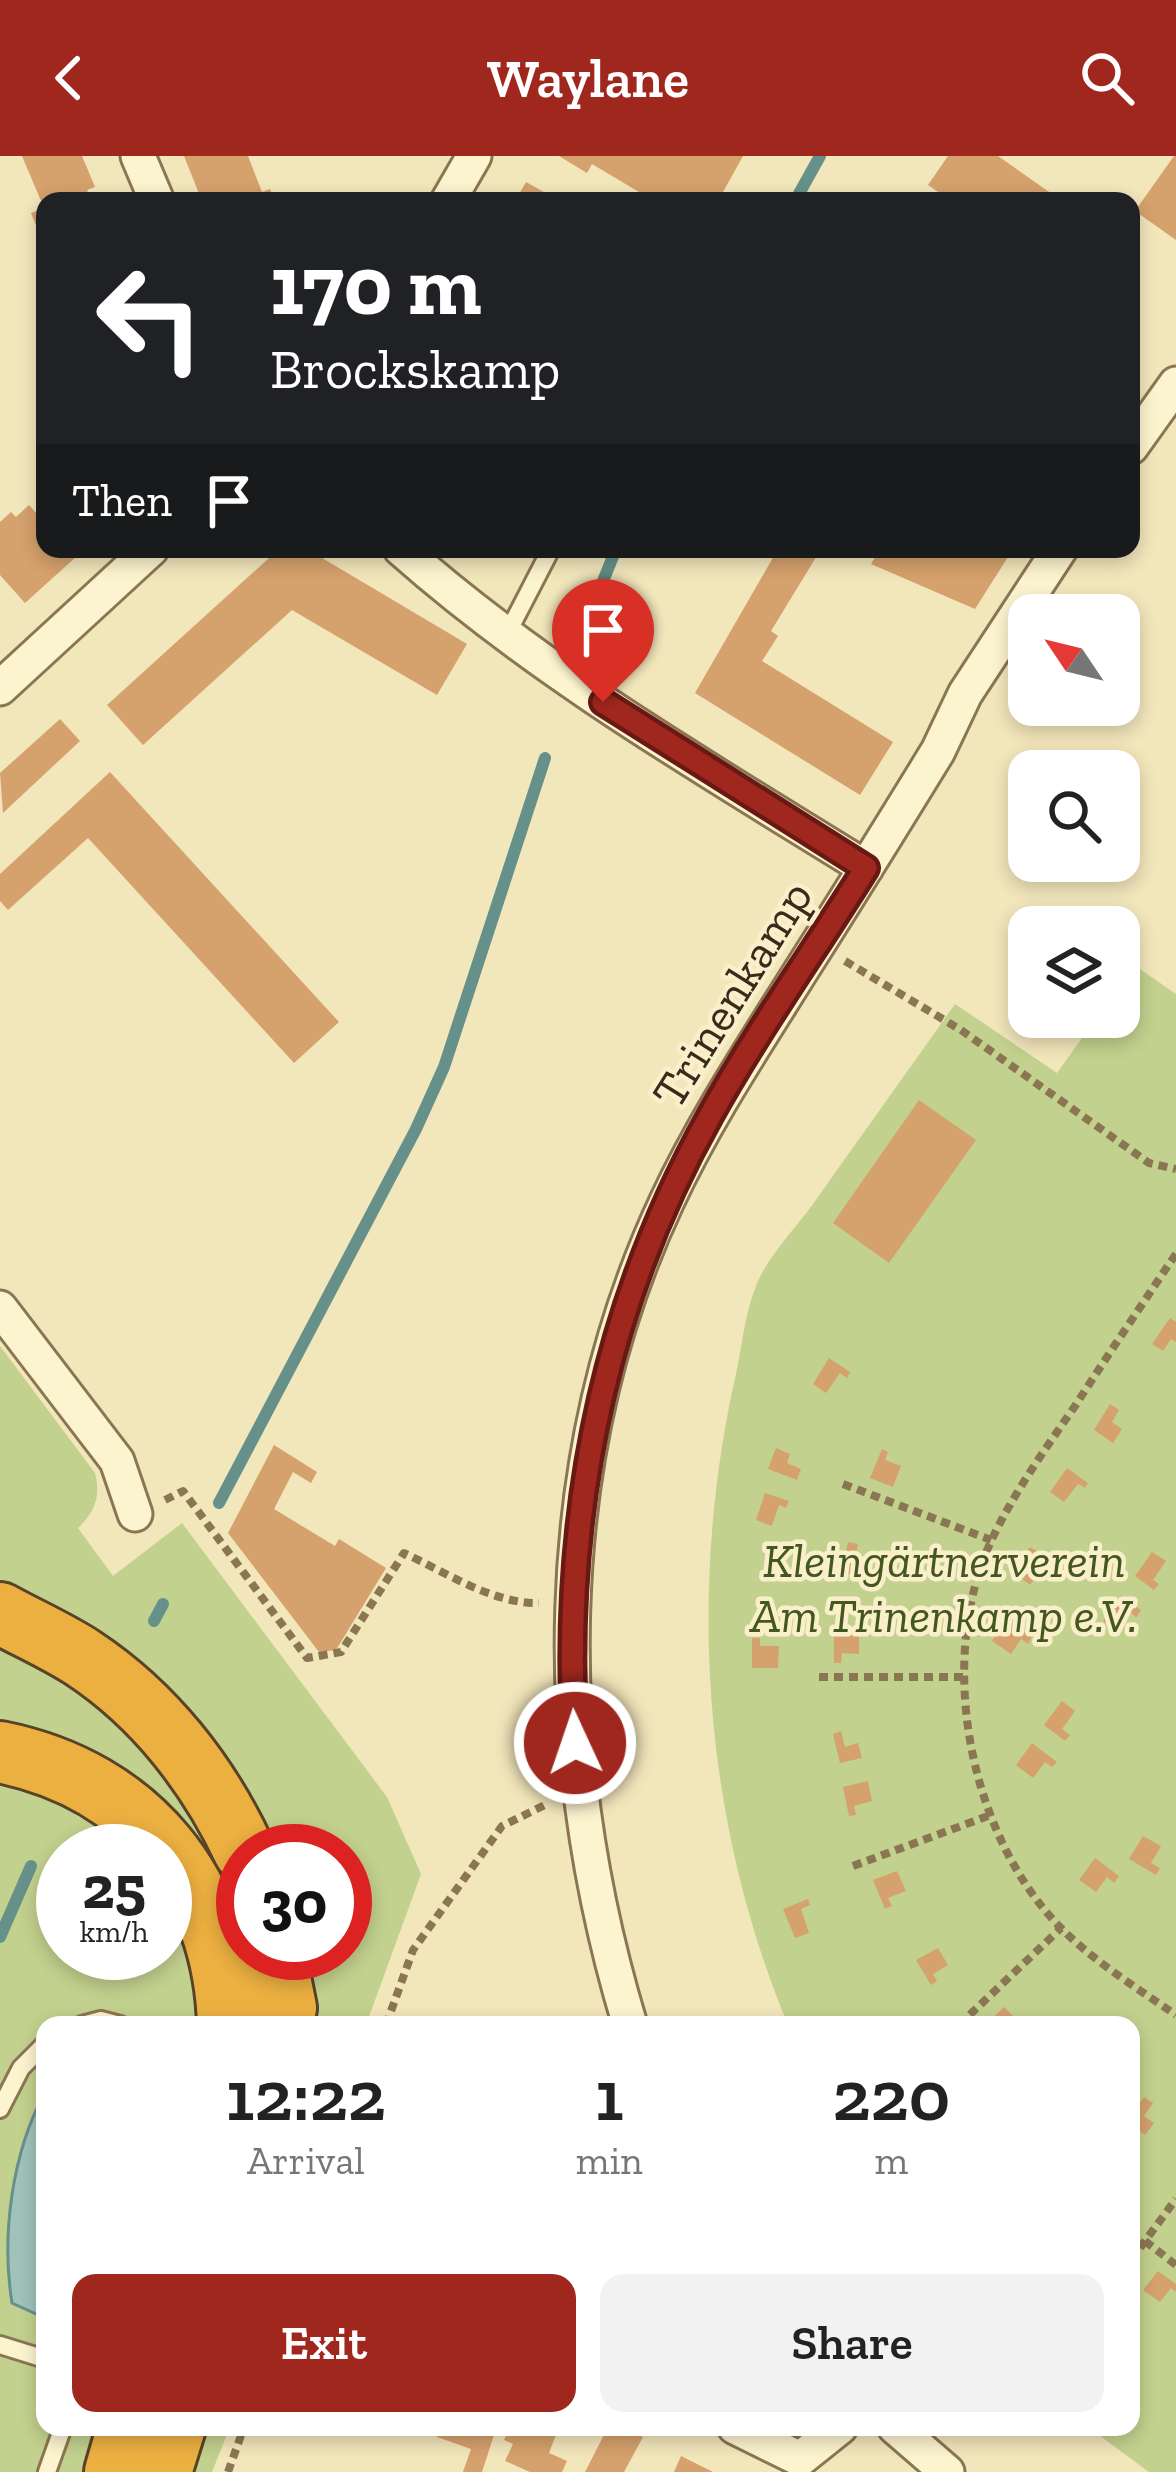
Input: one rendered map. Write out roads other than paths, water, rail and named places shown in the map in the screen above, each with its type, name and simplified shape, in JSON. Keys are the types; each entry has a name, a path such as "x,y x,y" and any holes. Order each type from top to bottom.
{"highway":[{"path":"0,1613 82,1658 156,1716 231,1824"},
{"path":"0,1753 57,1767 99,1788 167,1847 210,1922 222,1963 227,2016"},
{"path":"280,1980 284,2016"},
{"path":"115,2472 125,2436"},
{"path":"161,2472 172,2436"}],"street":[{"path":"138,156 154,192"},
{"path":"453,192 474,156"},
{"path":"1140,434 1176,384"},
{"path":"0,688 141,558"},
{"path":"412,558 506,634 635,724 866,868"},
{"name":"Trinenkamp","path":"628,2016 578,1790 570,1602 594,1420 628,1304 665,1205 710,1115 938,751 964,694 1054,558"},
{"path":"0,1308 117,1461 135,1514"},
{"path":"753,2436 800,2459 829,2436"},
{"path":"905,2436 947,2472"}],"lane":[{"path":"506,634 546,558"},
{"path":"0,2109 21,2068 36,2053"},
{"path":"0,2344 36,2357"},
{"path":"47,2472 60,2436"}],"water":[{"path":"36,2112 36,2314 12,2303 8,2250 17,2168"}],"waterway":[{"path":"800,192 820,156"},
{"path":"597,596 612,558"},
{"path":"219,1503 444,1067 545,758"},
{"path":"154,1621 163,1604"},
{"path":"0,1937 31,1866"}],"park label":[{"name":"Kleingärtnerverein Am Trinenkamp e.V.","path":"944,1588"}]}
